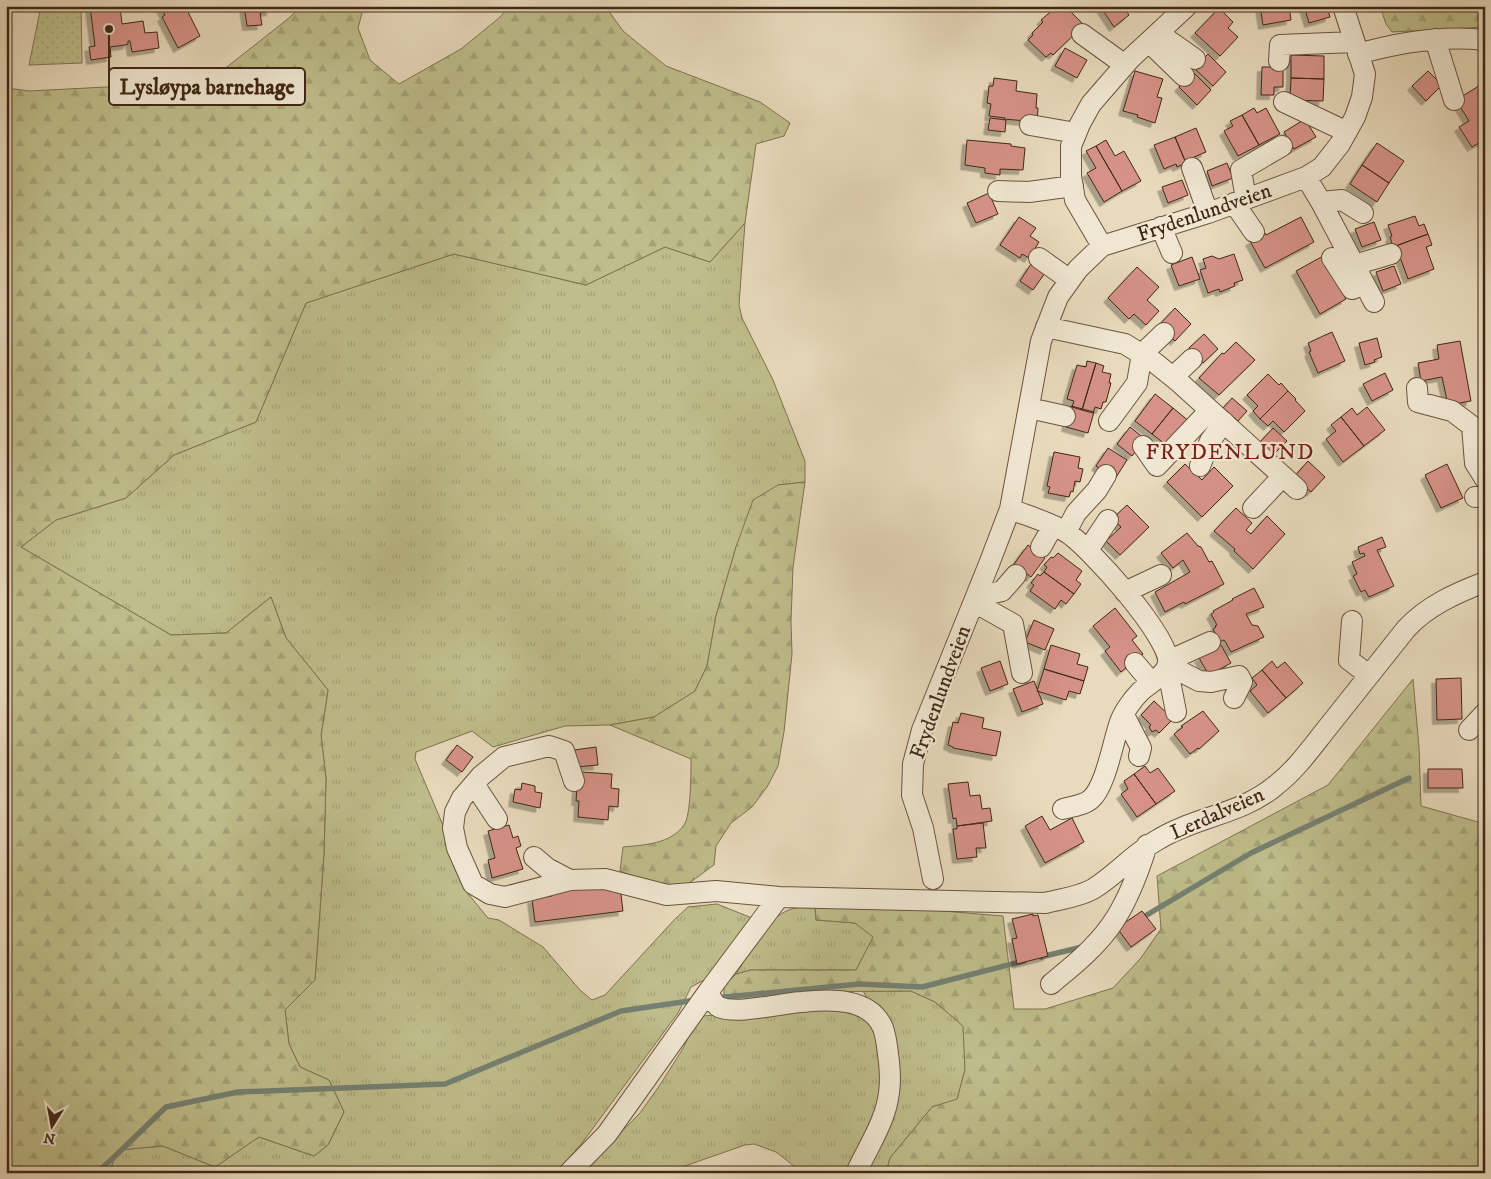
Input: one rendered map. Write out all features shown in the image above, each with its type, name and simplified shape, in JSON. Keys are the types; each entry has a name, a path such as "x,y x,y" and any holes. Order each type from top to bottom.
{"street":[{"name":"Frydenlundveien","path":"933,879 924,828 912,795 912,764 922,730 1010,509 1041,340 1058,297 1078,269 1102,246 1208,213 1306,176 1322,167 1340,144 1355,117 1362,97 1365,74 1343,6"},
{"path":"1102,246 1075,200 1071,176 1071,146 1091,104 1125,65 1186,7"},
{"path":"1082,34 1125,65"},
{"path":"1153,37 1195,59"},
{"path":"1153,37 1184,76"},
{"path":"1280,61 1280,45 1356,48 1460,37 1485,40"},
{"path":"1434,39 1454,100"},
{"path":"1284,102 1347,132"},
{"path":"1030,125 1076,133"},
{"path":"1254,232 1240,201 1241,170 1282,146"},
{"path":"1192,168 1208,213"},
{"path":"1306,176 1322,202 1374,302"},
{"path":"998,191 1029,192 1073,186"},
{"path":"1322,202 1342,200 1363,213"},
{"path":"1161,228 1172,254"},
{"path":"1354,265 1391,254"},
{"path":"1039,258 1070,280"},
{"path":"1332,258 1352,289 1364,284"},
{"path":"1046,327 1125,344 1154,362 1173,377 1290,483 1253,508"},
{"path":"1109,421 1137,383 1142,354 1164,333"},
{"path":"1173,377 1192,359"},
{"path":"1417,388 1418,402 1452,411 1478,423 1474,472"},
{"path":"1029,408 1065,416"},
{"path":"1143,446 1156,466 1217,416"},
{"path":"1200,466 1217,416"},
{"path":"1041,546 1076,514 1097,490 1106,475"},
{"path":"1010,509 1060,529 1088,550 1125,592 1156,633 1168,657 1163,670 1171,686 1176,712"},
{"path":"1088,550 1108,520"},
{"path":"975,600 1002,591 1016,575"},
{"path":"1125,592 1161,575"},
{"name":"Lerdalveien","path":"574,781 564,752 549,746 504,757 481,776 462,798 455,812 453,828 457,848 473,884 490,894 505,897 570,880 605,879 666,895 716,891 779,896 1046,902 1071,897 1091,890 1117,872 1147,845 1175,829 1241,807 1275,787 1298,764 1417,617 1447,598 1485,582"},
{"path":"975,600 1013,624 1022,673"},
{"path":"1352,621 1349,660 1369,675"},
{"path":"1063,809 1091,800 1100,784 1121,720 1139,693 1163,670 1210,642"},
{"path":"1135,662 1199,681 1211,682 1239,676 1242,682 1234,698"},
{"path":"1469,730 1485,713"},
{"path":"1124,714 1141,748 1139,756"},
{"path":"474,784 497,819"},
{"path":"1051,984 1085,955 1109,928 1135,882 1147,845"},
{"path":"534,857 546,868 570,880"},
{"path":"569,1173 607,1134 779,896"},
{"path":"708,992 716,1005 721,1008 737,1010 830,1000 856,1004 870,1012 882,1027 891,1075 890,1092 884,1116 856,1173"}],"green space":[{"path":"41,6 81,6 82,63 29,65"},
{"path":"301,6 364,6 358,28 370,60 399,84 461,49 499,18 510,6 605,6 623,31 666,66 760,102 790,123 784,136 756,144 745,223 710,262 665,247 586,285 454,254 306,303 256,422 174,455 126,498 56,520 21,547 171,635 226,633 271,597 286,638 328,690 321,735 326,779 324,854 315,980 285,1010 289,1044 300,1067 329,1080 344,1112 328,1145 314,1156 259,1137 215,1167 163,1146 119,1150 108,1173 6,1173 6,88 30,91 125,86 218,74 289,18"},
{"path":"1380,6 1485,6 1485,27 1392,32 1386,24"},
{"path":"745,223 739,305 742,318 773,380 805,461 805,482 778,485 736,547 716,616 707,666 695,691 654,717 610,725 565,726 493,747 472,731 416,752 415,759 445,830 454,867 470,896 488,918 499,920 543,947 580,990 592,1000 605,995 688,907 717,904 752,918 708,978 691,987 678,1013 582,1143 556,1173 108,1173 119,1150 163,1146 215,1167 259,1137 314,1156 328,1145 344,1112 329,1080 300,1067 289,1044 285,1010 315,980 324,854 326,779 321,735 328,690 286,638 271,597 226,633 171,635 21,547 56,520 126,498 174,455 256,422 306,303 454,254 586,285 665,247 710,262"},
{"path":"805,482 793,567 792,654 784,732 778,766 767,787 752,807 731,823 716,846 714,865 695,879 684,885 669,886 620,871 623,847 665,840 679,831 684,825 689,804 691,759 610,725 654,717 695,691 707,666 716,616 736,547 753,500 778,485"},
{"path":"1413,679 1419,747 1421,806 1485,824 1485,1173 886,1173 890,1158 932,1107 957,1099 965,1070 963,1026 935,1002 911,991 800,992 733,1003 724,996 724,986 736,974 751,970 856,970 873,937 855,923 816,920 815,907 907,908 1003,916 1014,1009 1045,1009 1113,988 1140,959 1161,929 1157,876 1328,785"},
{"path":"815,907 816,920 855,923 874,937 856,970 751,970 736,974 759,936 773,920 791,909"},
{"path":"863,991 911,991 935,1002 964,1026 965,1070 957,1100 932,1107 890,1158 886,1173 863,1173 894,1100 868,1000"},
{"path":"817,1007 859,1014 871,1025 877,1038 883,1097 850,1173 803,1173 776,1152 754,1144 745,1145 685,1166 674,1173 581,1173 640,1113 682,1050 696,1023 703,1016"}],"building":[{"path":"90,6 120,6 122,24 143,21 145,33 157,32 159,48 132,52 130,41 128,41 128,44 125,45 110,47 111,57 91,60 89,47 95,46"},
{"path":"160,6 185,6 200,36 178,48 162,17 165,15"},
{"path":"244,6 271,6 271,11 260,13 262,25 247,26"},
{"path":"1060,6 1065,6 1084,25 1053,55 1051,53 1046,57 1028,40 1043,22 1041,20"},
{"path":"1100,6 1123,6 1129,15 1114,27"},
{"path":"1260,6 1289,6 1291,20 1263,25"},
{"path":"1304,6 1327,6 1330,17 1309,23"},
{"path":"1219,8 1233,22 1228,28 1238,37 1220,56 1195,33"},
{"path":"1065,48 1087,60 1077,78 1055,66"},
{"path":"1208,54 1226,72 1213,86 1194,68"},
{"path":"1291,55 1324,56 1324,79 1291,78"},
{"path":"1262,67 1283,67 1283,87 1274,87 1274,95 1261,95"},
{"path":"1135,71 1163,79 1157,97 1162,98 1155,123 1137,117 1138,115 1123,111"},
{"path":"1428,71 1442,85 1426,101 1412,86"},
{"path":"1193,72 1211,90 1197,105 1179,87"},
{"path":"994,78 1017,81 1016,91 1037,94 1037,122 989,116 991,104 987,103 989,86 993,86"},
{"path":"1291,78 1324,79 1323,101 1290,100"},
{"path":"1482,84 1485,88 1485,141 1472,147 1459,127 1469,121 1456,100"},
{"path":"1254,108 1257,113 1266,108 1280,134 1259,145 1242,115"},
{"path":"1242,115 1259,145 1238,156 1224,131 1233,126 1230,121"},
{"path":"990,118 1006,120 1005,132 988,130"},
{"path":"1305,119 1316,137 1294,149 1284,132"},
{"path":"1196,128 1206,152 1186,163 1175,137"},
{"path":"1175,137 1186,163 1177,167 1176,164 1164,169 1154,145"},
{"path":"967,140 1011,144 1011,146 1025,148 1023,170 1000,169 1000,175 985,173 985,168 965,165"},
{"path":"1106,140 1115,156 1124,151 1141,181 1122,191 1096,146"},
{"path":"1377,143 1404,161 1389,183 1362,165"},
{"path":"1096,146 1122,191 1104,202 1087,173 1096,168 1086,151"},
{"path":"1227,163 1233,178 1212,186 1207,171"},
{"path":"1362,165 1389,183 1377,202 1350,184"},
{"path":"1182,180 1188,195 1168,203 1162,187"},
{"path":"989,193 998,214 976,223 967,203"},
{"path":"1415,216 1419,226 1424,224 1428,234 1393,247 1388,225"},
{"path":"1019,217 1036,228 1030,236 1039,242 1029,258 1022,254 1020,258 1000,245"},
{"path":"1301,217 1314,242 1265,268 1250,241"},
{"path":"1374,222 1381,240 1362,247 1355,229"},
{"path":"1428,234 1432,245 1426,247 1434,269 1408,279 1400,257 1393,247"},
{"path":"1234,254 1243,280 1234,283 1235,286 1220,292 1219,289 1208,293 1200,270 1206,268 1203,259 1212,256 1219,259"},
{"path":"1323,256 1346,299 1320,314 1296,271"},
{"path":"1192,257 1200,279 1179,286 1171,265"},
{"path":"1031,264 1045,273 1033,290 1020,281"},
{"path":"1394,266 1401,284 1383,291 1376,272"},
{"path":"1137,267 1159,287 1147,300 1159,311 1146,325 1134,314 1129,319 1108,298"},
{"path":"1175,308 1191,324 1175,341 1159,325"},
{"path":"1332,332 1345,361 1318,373 1309,352 1311,351 1308,343"},
{"path":"1204,334 1218,349 1203,363 1189,348"},
{"path":"1377,338 1382,357 1374,360 1375,362 1365,365 1359,343"},
{"path":"1460,341 1471,401 1448,405 1442,377 1421,381 1418,363 1439,359 1437,345"},
{"path":"1236,342 1255,360 1219,395 1199,378 1222,353 1224,354"},
{"path":"1087,361 1096,363 1082,410 1072,407 1074,401 1067,399 1077,365 1086,367"},
{"path":"1096,363 1104,366 1102,372 1111,374 1109,383 1111,383 1106,402 1103,402 1101,409 1095,407 1093,413 1082,410"},
{"path":"1385,373 1393,390 1372,401 1363,384"},
{"path":"1268,374 1279,385 1281,383 1288,391 1260,419 1253,411 1258,406 1247,395"},
{"path":"1288,391 1305,411 1284,432 1273,421 1268,426 1260,419"},
{"path":"1155,394 1173,408 1152,434 1135,421"},
{"path":"1232,398 1247,411 1238,421 1223,408"},
{"path":"1071,406 1094,412 1088,433 1066,427"},
{"path":"1367,407 1385,430 1364,446 1341,417 1352,408 1357,415"},
{"path":"1173,408 1190,422 1170,448 1152,434"},
{"path":"1341,417 1364,446 1343,462 1326,439 1336,431 1331,425"},
{"path":"1130,427 1145,439 1132,456 1117,444"},
{"path":"1273,428 1287,441 1273,455 1260,442"},
{"path":"1108,448 1127,460 1115,479 1096,466"},
{"path":"1054,452 1080,457 1078,468 1083,469 1080,482 1075,481 1073,492 1071,491 1069,497 1048,493 1050,487 1047,486"},
{"path":"1308,461 1325,477 1311,492 1294,477"},
{"path":"1185,464 1202,480 1214,467 1233,486 1202,517 1167,482"},
{"path":"1447,464 1463,498 1441,508 1425,475"},
{"path":"1127,505 1149,527 1120,555 1106,541 1121,527 1112,519"},
{"path":"1236,508 1252,523 1246,530 1251,534 1267,516 1285,534 1253,569 1234,551 1235,549 1214,531"},
{"path":"1187,533 1201,547 1209,562 1212,561 1224,584 1165,612 1155,592 1190,572 1183,560 1173,568 1161,553"},
{"path":"1382,537 1386,547 1377,550 1394,586 1369,597 1365,590 1361,592 1353,576 1357,574 1352,562 1365,556 1364,553 1360,554 1358,547"},
{"path":"1028,545 1045,558 1031,577 1014,564"},
{"path":"1058,553 1082,571 1076,580 1081,584 1074,594 1044,572 1047,567 1044,565 1051,557 1053,558"},
{"path":"1044,572 1074,594 1066,604 1061,600 1055,609 1030,591 1034,585 1031,583 1038,574 1040,576"},
{"path":"1254,588 1264,607 1246,614 1252,625 1258,626 1264,637 1231,652 1225,641 1220,642 1213,629 1217,625 1211,614 1232,599"},
{"path":"1115,608 1137,636 1132,640 1143,654 1121,672 1105,651 1110,647 1093,626"},
{"path":"1034,620 1054,629 1045,650 1025,642"},
{"path":"1051,645 1080,654 1077,664 1088,667 1084,681 1044,669"},
{"path":"1221,645 1231,663 1209,675 1199,658"},
{"path":"1000,661 1008,684 990,691 981,668"},
{"path":"1272,661 1277,668 1285,662 1303,683 1286,698 1262,670"},
{"path":"1044,669 1084,681 1080,694 1069,691 1066,700 1037,691"},
{"path":"1262,670 1286,698 1268,713 1250,691 1257,685 1252,678"},
{"path":"1461,678 1462,719 1437,720 1436,679"},
{"path":"1034,681 1043,704 1022,712 1013,689"},
{"path":"1154,701 1173,719 1159,733 1156,730 1152,732 1149,727 1151,725 1141,715"},
{"path":"1203,711 1219,731 1199,749 1190,754 1174,734 1183,727 1181,726"},
{"path":"961,713 984,718 982,728 1001,732 996,756 953,748 948,745 953,722 958,723"},
{"path":"457,745 473,757 462,772 446,760"},
{"path":"596,747 598,765 576,767 574,750"},
{"path":"1145,766 1150,773 1158,768 1175,791 1156,804 1134,774"},
{"path":"1428,769 1462,769 1463,788 1428,788"},
{"path":"581,772 612,774 611,788 619,789 618,807 609,806 608,820 578,817 579,801 576,801"},
{"path":"1134,774 1156,804 1137,817 1121,794 1128,789 1124,781"},
{"path":"968,782 970,796 980,795 982,809 990,808 992,821 957,826 956,818 953,819 948,784"},
{"path":"522,783 535,786 535,792 542,793 540,808 513,802 515,789 521,790"},
{"path":"1042,816 1050,830 1072,818 1084,842 1045,863 1025,826"},
{"path":"983,823 986,848 976,848 977,857 957,859 953,829 957,829 957,826"},
{"path":"509,825 513,838 518,836 521,846 516,848 523,869 492,878 488,860 495,858 488,831"},
{"path":"606,884 620,887 623,911 535,922 532,899 552,896 551,890"},
{"path":"1142,911 1156,929 1131,947 1117,928"},
{"path":"1033,914 1033,916 1038,915 1048,956 1017,964 1012,939 1017,938 1012,919"}],"waterway":[{"path":"1140,919 1251,853 1409,778"},
{"path":"1041,957 1082,947"},
{"path":"715,998 859,984 922,987 1024,961"},
{"path":"96,1173 166,1107 238,1092 445,1084 621,1011 696,1000"}],"place":[{"name":"Lysløypa barnehage","path":"109,29"}],"district":[{"name":"FRYDENLUND","path":"1230,451"}]}
